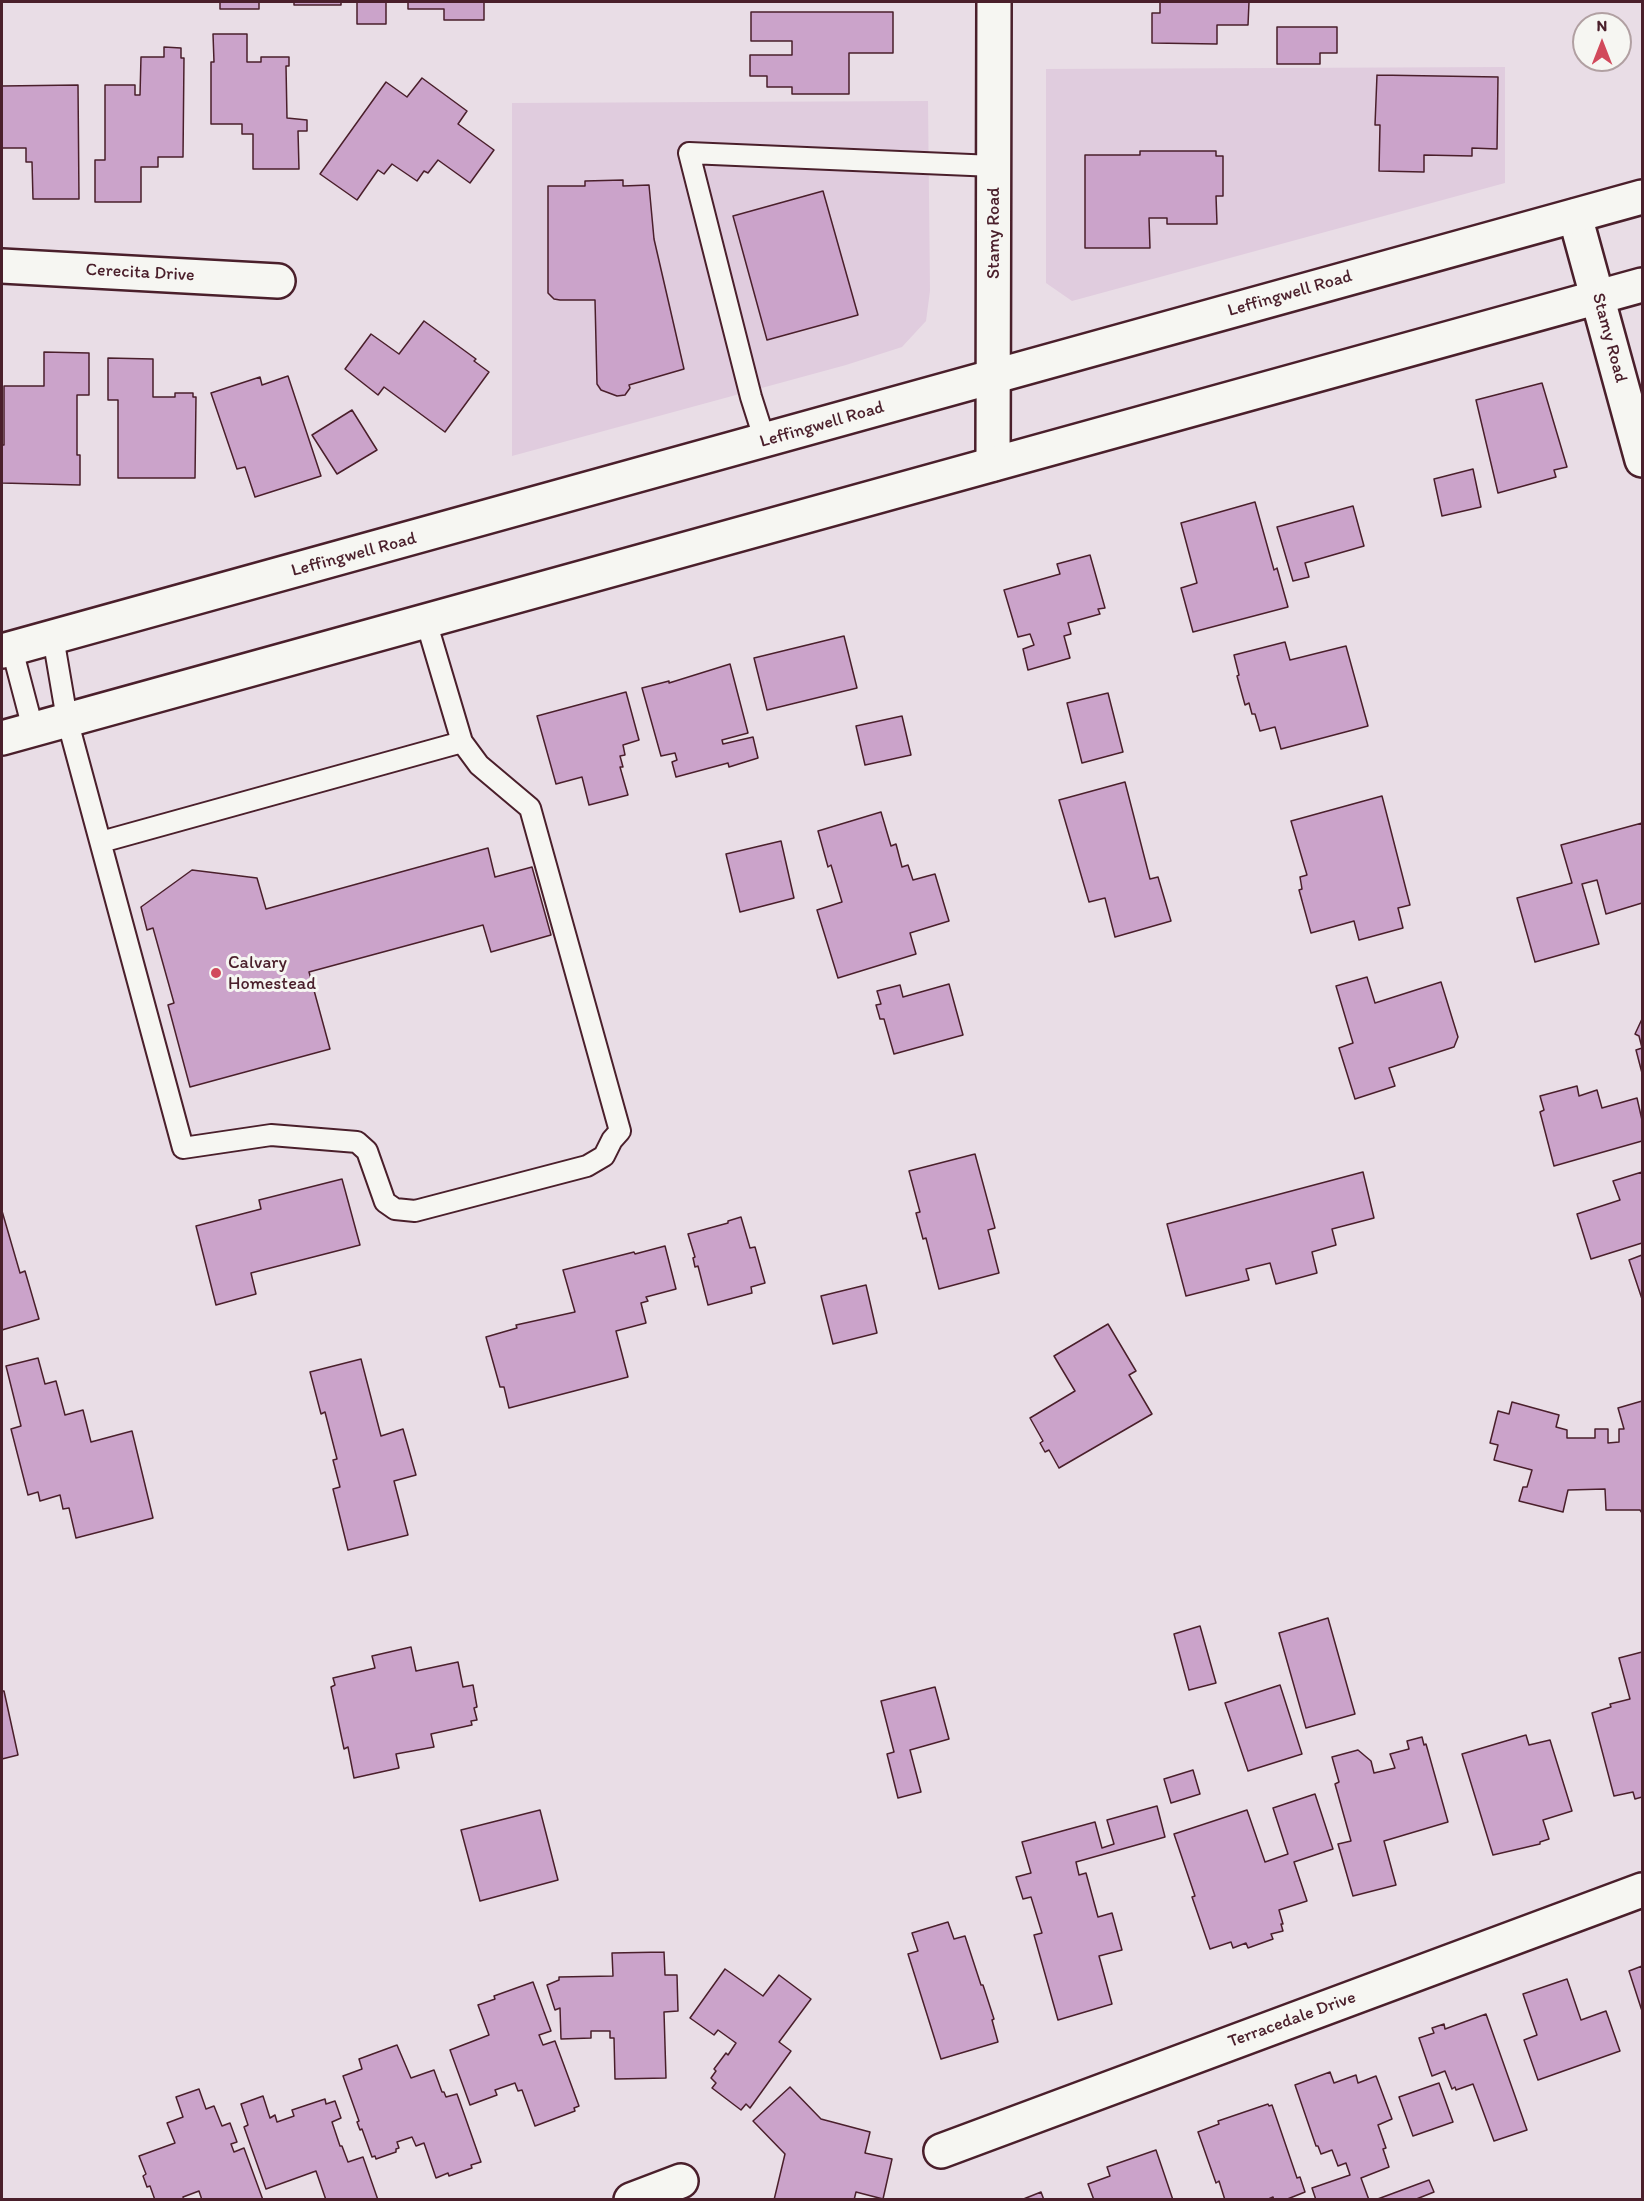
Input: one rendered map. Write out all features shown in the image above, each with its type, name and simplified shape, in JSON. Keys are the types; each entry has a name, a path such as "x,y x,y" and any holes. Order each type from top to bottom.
{"main road":[{"name":"Stamy Road","path":"993,464 994,2"},
{"name":"Leffingwell Road","path":"7,650 1642,197"},
{"name":"Stamy Road","path":"1575,216 1642,460"},
{"name":"Cerecita Drive","path":"2,266 278,281"},
{"path":"2,738 1642,285"},
{"name":"Terracedale Drive","path":"941,2151 1642,1890"},
{"path":"631,2199 681,2181"}],"lane":[{"path":"765,441 751,397 689,153 994,166"},
{"path":"53,637 68,719 183,1148 271,1135 357,1142 367,1151 385,1202 395,1209 415,1211 587,1166 604,1156 612,1140 620,1131 530,808 478,765 462,742 426,621"},
{"path":"7,650 33,729"},
{"path":"101,842 462,742"}],"shaded area":[{"path":"1505,67 1505,183 1072,301 1046,283 1046,69"},
{"path":"928,101 930,291 926,321 902,347 846,365 512,456 512,103"}],"building":[{"path":"220,2 259,2 259,9 220,9"},
{"path":"294,2 341,2 341,5 294,5"},
{"path":"357,2 386,2 386,24 357,24"},
{"path":"408,2 484,2 484,20 444,20 444,9 408,9"},
{"path":"1160,2 1249,2 1248,25 1217,25 1217,44 1152,43 1152,13 1160,13"},
{"path":"751,12 893,12 893,53 849,53 849,94 792,94 792,87 767,87 767,76 750,76 750,55 792,55 792,41 751,41"},
{"path":"1277,27 1337,27 1337,53 1320,53 1320,64 1277,64"},
{"path":"213,34 247,34 247,62 261,62 261,57 289,57 289,66 286,66 287,118 307,120 307,131 298,131 299,169 253,169 253,134 242,134 242,124 211,124"},
{"path":"164,47 181,48 181,58 184,58 183,157 158,157 158,167 141,167 141,202 95,202 95,160 105,160 105,85 135,85 135,95 140,95 141,57 164,57"},
{"path":"1377,75 1498,77 1497,149 1472,148 1472,156 1424,155 1424,172 1379,171 1380,125 1375,125"},
{"path":"422,78 467,111 458,124 494,150 470,183 438,160 428,173 424,171 417,181 392,164 384,174 378,170 357,200 320,174 386,82 407,97"},
{"path":"78,85 79,199 33,199 32,162 26,162 26,148 2,148 2,86"},
{"path":"1140,151 1216,151 1216,156 1223,156 1223,196 1216,196 1217,224 1167,224 1167,218 1149,218 1150,248 1085,248 1085,155 1140,155"},
{"path":"623,180 623,186 649,185 654,239 684,369 629,385 630,388 625,395 617,396 601,390 597,384 595,300 560,300 554,299 548,293 548,186 585,186 585,181"},
{"path":"823,191 858,315 767,340 733,216"},
{"path":"424,321 476,359 474,361 489,372 445,432 384,387 378,395 345,369 371,334 399,354"},
{"path":"44,352 89,353 89,395 77,395 77,455 80,455 80,485 2,483 4,386 44,386"},
{"path":"108,358 153,359 153,397 175,397 175,393 193,393 193,397 196,397 195,478 118,478 118,400 108,400"},
{"path":"288,376 321,476 255,497 245,467 237,469 211,393 260,377 262,385"},
{"path":"1542,383 1567,467 1554,470 1556,477 1498,493 1476,400"},
{"path":"352,410 377,450 337,474 312,435"},
{"path":"1473,469 1481,507 1442,516 1434,479"},
{"path":"1255,502 1274,570 1277,568 1288,607 1193,632 1181,588 1197,583 1181,523"},
{"path":"1353,506 1364,546 1305,563 1309,577 1293,581 1277,527"},
{"path":"1090,555 1105,608 1098,609 1100,614 1068,623 1071,634 1064,636 1070,658 1028,670 1023,649 1034,645 1030,634 1018,637 1004,590 1060,574 1057,564"},
{"path":"844,636 857,688 767,710 754,658"},
{"path":"1285,642 1290,660 1346,646 1368,726 1281,749 1275,727 1260,731 1249,703 1245,705 1234,655"},
{"path":"730,664 748,733 722,740 723,744 753,737 758,758 729,767 728,763 676,777 672,762 677,760 675,753 661,756 642,688 669,681 669,683"},
{"path":"626,692 639,740 623,745 625,755 620,756 623,767 620,767 628,795 589,805 582,777 556,784 537,716"},
{"path":"1108,693 1123,752 1082,763 1067,703"},
{"path":"902,716 911,755 865,765 856,726"},
{"path":"1125,782 1150,879 1158,877 1171,921 1115,937 1105,898 1089,902 1059,800"},
{"path":"1382,796 1410,905 1398,908 1403,928 1359,940 1354,921 1311,933 1299,890 1302,889 1300,877 1307,875 1291,821"},
{"path":"881,812 891,846 896,844 902,867 908,865 913,880 935,874 949,921 910,933 916,954 838,978 817,910 842,902 831,865 828,867 818,831"},
{"path":"1642,823 1642,903 1606,914 1597,880 1582,884 1599,944 1535,962 1517,898 1572,883 1561,845"},
{"path":"781,841 794,898 740,912 726,854"},
{"path":"488,848 495,877 532,867 551,935 491,952 483,925 309,972 330,1049 190,1087 168,1005 174,1003 153,928 147,930 141,907 192,870 257,878 266,909"},
{"path":"1367,977 1375,1003 1441,982 1458,1037 1454,1047 1389,1068 1395,1086 1355,1099 1339,1048 1353,1043 1336,986"},
{"path":"949,984 963,1035 894,1054 884,1019 880,1019 876,1005 881,1004 877,991 900,985 903,997"},
{"path":"1642,1019 1642,1048 1639,1036 1635,1034"},
{"path":"1642,1048 1642,1073 1636,1050"},
{"path":"1577,1086 1579,1096 1597,1090 1602,1108 1637,1098 1642,1120 1642,1141 1554,1166 1540,1112 1544,1110 1540,1096"},
{"path":"975,1154 995,1228 988,1230 999,1273 939,1289 926,1238 923,1239 916,1213 920,1212 909,1171"},
{"path":"1363,1172 1374,1218 1332,1229 1336,1245 1312,1252 1317,1273 1276,1284 1270,1263 1246,1269 1249,1280 1186,1296 1167,1224"},
{"path":"1642,1172 1642,1243 1591,1259 1577,1214 1620,1200 1613,1181"},
{"path":"342,1179 360,1245 251,1273 256,1294 216,1305 196,1226 261,1209 259,1200"},
{"path":"2,1211 20,1273 25,1271 39,1319 2,1330"},
{"path":"741,1217 750,1248 755,1247 765,1283 751,1287 752,1293 708,1305 698,1266 695,1267 693,1258 695,1257 688,1234"},
{"path":"665,1246 676,1289 646,1297 648,1301 641,1303 646,1323 616,1331 628,1377 509,1408 504,1387 500,1387 486,1337 517,1328 516,1325 575,1312 563,1270"},
{"path":"1642,1255 1642,1299 1629,1260"},
{"path":"866,1285 877,1333 833,1344 821,1296"},
{"path":"1108,1324 1136,1371 1129,1375 1152,1414 1059,1468 1049,1450 1045,1452 1040,1443 1043,1441 1030,1418 1075,1391 1054,1356"},
{"path":"38,1358 45,1384 56,1381 65,1415 83,1410 91,1442 132,1431 153,1518 76,1538 69,1508 63,1509 60,1495 40,1501 38,1492 28,1495 11,1429 21,1426 6,1366"},
{"path":"361,1359 381,1436 403,1429 416,1475 394,1481 408,1535 348,1550 333,1489 340,1487 333,1460 337,1459 325,1412 321,1414 310,1372"},
{"path":"1642,1401 1642,1513 1640,1510 1606,1510 1605,1489 1568,1490 1563,1512 1519,1501 1523,1487 1527,1487 1532,1470 1494,1460 1498,1445 1490,1443 1498,1411 1509,1414 1512,1402 1559,1415 1556,1427 1567,1430 1567,1438 1595,1438 1595,1429 1608,1429 1608,1443 1619,1442 1619,1429 1624,1429 1618,1408"},
{"path":"1328,1618 1355,1714 1306,1728 1279,1633"},
{"path":"1200,1626 1216,1683 1189,1690 1174,1634"},
{"path":"411,1647 416,1671 458,1662 463,1687 473,1685 477,1720 471,1721 472,1725 431,1734 434,1747 396,1754 399,1768 354,1778 348,1747 344,1749 331,1687 335,1685 333,1678 375,1668 372,1656"},
{"path":"1642,1652 1642,1797 1635,1799 1633,1792 1614,1796 1592,1713 1611,1707 1610,1704 1630,1699 1619,1658"},
{"path":"1280,1685 1302,1754 1248,1771 1225,1703"},
{"path":"935,1687 949,1739 910,1750 921,1792 898,1798 887,1754 894,1752 881,1701"},
{"path":"2,1691 4,1691 18,1755 2,1759"},
{"path":"1526,1735 1529,1745 1550,1740 1572,1811 1543,1820 1549,1839 1540,1844 1493,1855 1462,1754"},
{"path":"1422,1737 1448,1822 1384,1841 1396,1885 1353,1896 1338,1844 1351,1841 1335,1784 1339,1782 1332,1757 1358,1750 1371,1761 1374,1773 1395,1768 1390,1754 1409,1749 1407,1741"},
{"path":"1193,1770 1200,1794 1171,1803 1164,1779"},
{"path":"1315,1794 1333,1849 1294,1862 1307,1901 1279,1910 1283,1931 1271,1934 1273,1939 1248,1948 1246,1943 1233,1948 1231,1942 1210,1949 1174,1834 1247,1810 1265,1862 1288,1854 1273,1808"},
{"path":"1157,1806 1165,1837 1076,1862 1079,1875 1086,1873 1098,1917 1112,1913 1122,1950 1099,1956 1112,2004 1058,2020 1034,1935 1042,1933 1031,1897 1023,1899 1016,1877 1031,1873 1022,1842 1095,1822 1102,1848 1114,1844 1107,1820"},
{"path":"540,1810 558,1880 480,1901 461,1830"},
{"path":"948,1922 954,1939 965,1936 994,2019 992,2020 998,2042 941,2059 908,1954 918,1951 912,1933"},
{"path":"664,1952 665,1975 677,1975 678,2011 664,2012 666,2078 615,2079 614,2038 610,2038 610,2031 591,2031 591,2038 561,2039 560,2008 555,2010 547,1985 559,1980 559,1977 613,1976 612,1953"},
{"path":"1642,1966 1642,2011 1629,1971"},
{"path":"725,1969 763,1996 779,1975 811,1999 779,2042 791,2051 750,2108 746,2104 741,2110 712,2088 716,2083 711,2078 716,2071 714,2069 736,2043 718,2030 714,2035 690,2018"},
{"path":"1567,1979 1581,2020 1606,2011 1620,2051 1538,2080 1524,2040 1537,2035 1523,1994"},
{"path":"533,1982 551,2031 539,2035 543,2045 555,2041 579,2106 574,2108 575,2111 535,2126 522,2090 518,2091 515,2083 495,2090 497,2095 470,2105 450,2050 489,2035 478,2005 495,1999 494,1996"},
{"path":"1486,2014 1527,2130 1494,2141 1473,2084 1456,2090 1455,2087 1452,2089 1445,2071 1432,2076 1419,2038 1434,2033 1432,2028 1444,2024 1445,2029"},
{"path":"397,2045 411,2078 434,2070 446,2097 457,2094 481,2162 471,2165 472,2168 436,2178 424,2143 416,2146 412,2137 397,2142 399,2148 396,2152 376,2159 375,2156 372,2157 362,2129 360,2130 357,2122 359,2121 343,2076 362,2069 359,2059"},
{"path":"1330,2072 1334,2083 1356,2075 1358,2083 1376,2076 1392,2119 1378,2125 1386,2148 1383,2149 1389,2167 1361,2178 1369,2200 1316,2200 1312,2188 1350,2175 1346,2163 1338,2166 1332,2150 1321,2154 1316,2146 1295,2085"},
{"path":"1439,2083 1453,2122 1413,2136 1399,2097"},
{"path":"790,2087 821,2119 870,2132 865,2153 892,2159 883,2199 856,2192 854,2200 774,2200 785,2154 753,2121"},
{"path":"199,2089 206,2109 214,2106 222,2126 230,2123 237,2142 231,2144 234,2152 244,2148 263,2200 202,2200 199,2191 183,2197 184,2200 155,2200 150,2186 147,2187 143,2176 146,2174 139,2156 175,2143 167,2123 183,2117 176,2097"},
{"path":"263,2096 270,2118 275,2115 277,2122 294,2116 292,2110 325,2099 326,2104 335,2101 341,2118 332,2122 340,2146 348,2162 363,2157 378,2200 326,2200 316,2171 266,2189 244,2127 248,2125 241,2104"},
{"path":"1268,2104 1272,2105 1297,2178 1300,2177 1305,2192 1285,2200 1274,2200 1273,2197 1266,2200 1225,2200 1219,2181 1216,2183 1198,2132 1219,2124 1218,2121"},
{"path":"1156,2150 1173,2200 1094,2200 1088,2184 1110,2176 1107,2167"},
{"path":"1429,2180 1434,2192 1414,2200 1375,2200"},
{"path":"1041,2192 1044,2200 1021,2200"}],"place":[{"name":"Calvary Homestead","path":"216,973"}]}
